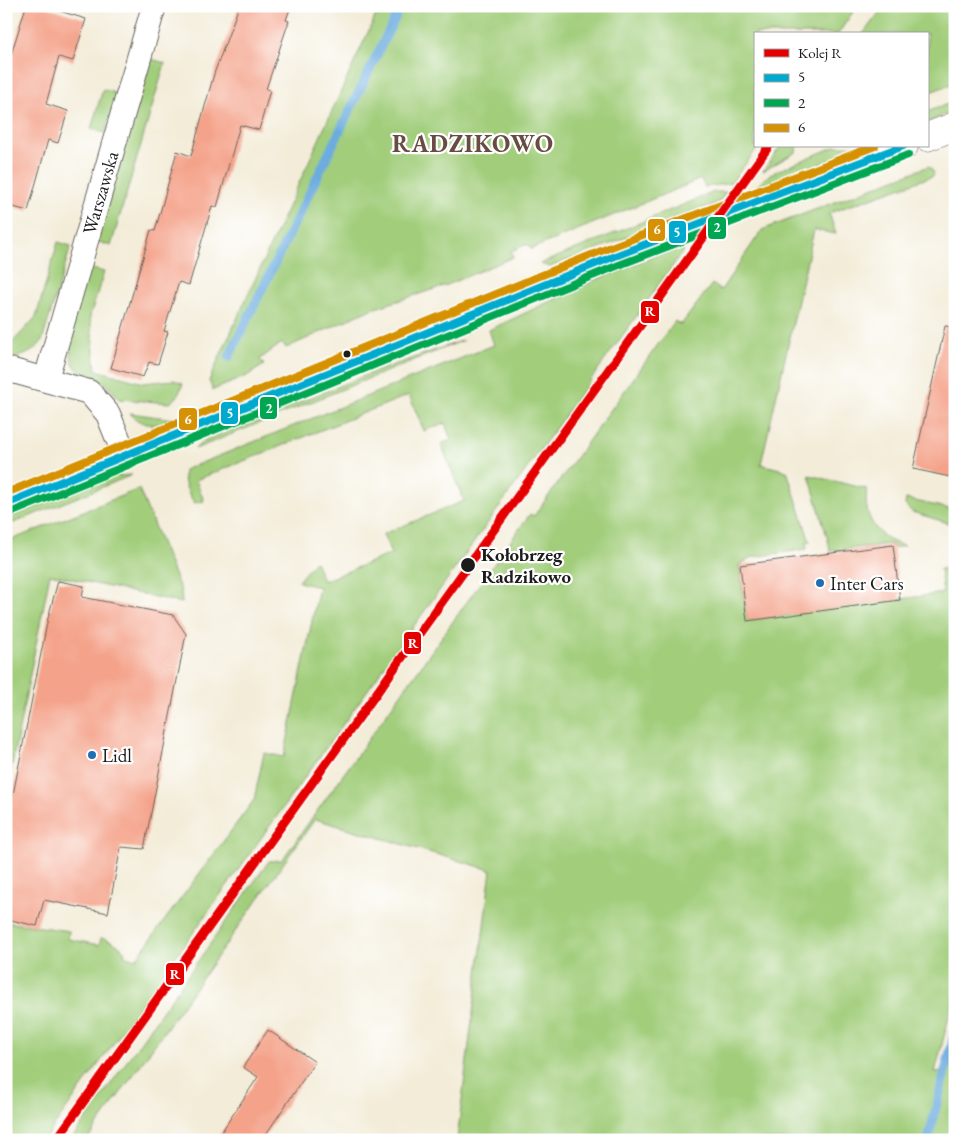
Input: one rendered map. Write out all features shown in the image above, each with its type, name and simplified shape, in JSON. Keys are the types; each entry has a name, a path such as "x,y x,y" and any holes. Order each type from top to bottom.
{"street":[{"name":"Warszawska","path":"46,379 154,6"},
{"path":"928,137 955,126"},
{"path":"6,504 615,256 899,148"},
{"path":"6,369 89,392 98,400 108,414 125,456"}],"green space":[{"path":"380,6 857,6 839,32 754,32 754,148 757,148 731,183 705,187 701,179 531,249 528,244 511,251 513,257 444,286 369,310 286,348 282,343 260,359 264,365 245,377 213,390 209,381"},
{"path":"884,6 955,6 955,83 928,93 928,32 864,32"},
{"path":"151,59 165,63 111,246 96,241"},
{"path":"103,89 117,94 105,133 91,129"},
{"path":"955,101 955,111 928,122 928,112"},
{"path":"780,148 797,148 796,152 763,171"},
{"path":"831,148 863,148 754,189 770,174"},
{"path":"929,166 934,173 933,176 829,213 836,234 814,230 761,464 787,471 810,542 806,543 807,549 753,557 739,565 747,621 943,593 940,569 955,567 955,993 935,1072 949,1071 955,1050 955,1140 457,1140 491,870 315,819 87,1140 71,1140 269,861 282,860 530,514 534,516 675,321 681,325 712,284 721,290 762,230"},
{"path":"714,192 726,192 719,202 550,267 540,264"},
{"path":"58,242 71,246 42,341 35,349 26,354 6,359 6,342 12,343 36,317"},
{"path":"689,243 44,1140 6,1140 6,922 69,931 68,939 99,945 101,938 105,939 120,947 125,952 124,955 136,959 254,800 264,753 284,757 319,587 299,582 299,580 315,561 323,581 391,554 383,534 464,501 441,444 451,440 445,423 424,431 409,395 196,480 204,501 195,503 192,500 185,483 184,470 494,345 489,330 602,277"},
{"path":"88,268 104,272 90,316 96,370 143,383 174,380 183,384 177,397 170,403 119,399 103,382 79,371 73,362 70,351 73,321"},
{"path":"464,340 195,449 203,441 374,372"},
{"path":"130,413 180,420 153,425 140,422"},
{"path":"132,475 6,526 6,519 113,476"},
{"path":"809,475 867,489 867,509 874,525 887,538 904,546 894,548 893,545 889,544 830,551"},
{"path":"139,489 181,591 182,603 50,574 6,794 6,542"},
{"path":"906,499 955,510 955,525 912,512 905,505"}],"building":[{"path":"26,6 43,6 86,19 73,61 59,57 46,104 68,111 58,143 48,140 28,211 6,205 6,71"},
{"path":"239,6 291,6 286,20 289,21 266,89 270,90 259,130 240,125 217,207 212,206 189,285 179,282 164,331 168,332 158,364 149,362 143,377 111,368 151,230 155,231 177,151 191,156 214,74"},
{"path":"945,326 955,327 955,478 913,469"},
{"name":"Inter Cars","path":"893,545 900,600 747,621 740,565"},
{"name":"Lidl","path":"58,581 84,586 82,597 173,615 186,634 144,849 121,847 108,913 44,900 37,926 6,919 6,830 48,618"},
{"path":"268,1030 315,1062 262,1140 216,1140 258,1077 243,1067"}],"waterway":[{"path":"229,357 396,16"},
{"path":"928,1140 955,1031"}],"rail line":[{"name":"R","path":"56,1140 768,148"}],"transit line":[{"name":"6","path":"6,493 611,247 870,148"},
{"name":"5","path":"6,504 615,256 898,148"},
{"name":"2","path":"10,513 619,265 908,155"}],"place":[{"name":"Kołobrzeg Radzikowo","path":"468,565"},
{"name":"Inter Cars","path":"820,583"},
{"name":"Lidl","path":"92,755"}],"district":[{"name":"RADZIKOWO","path":"473,144"}]}
